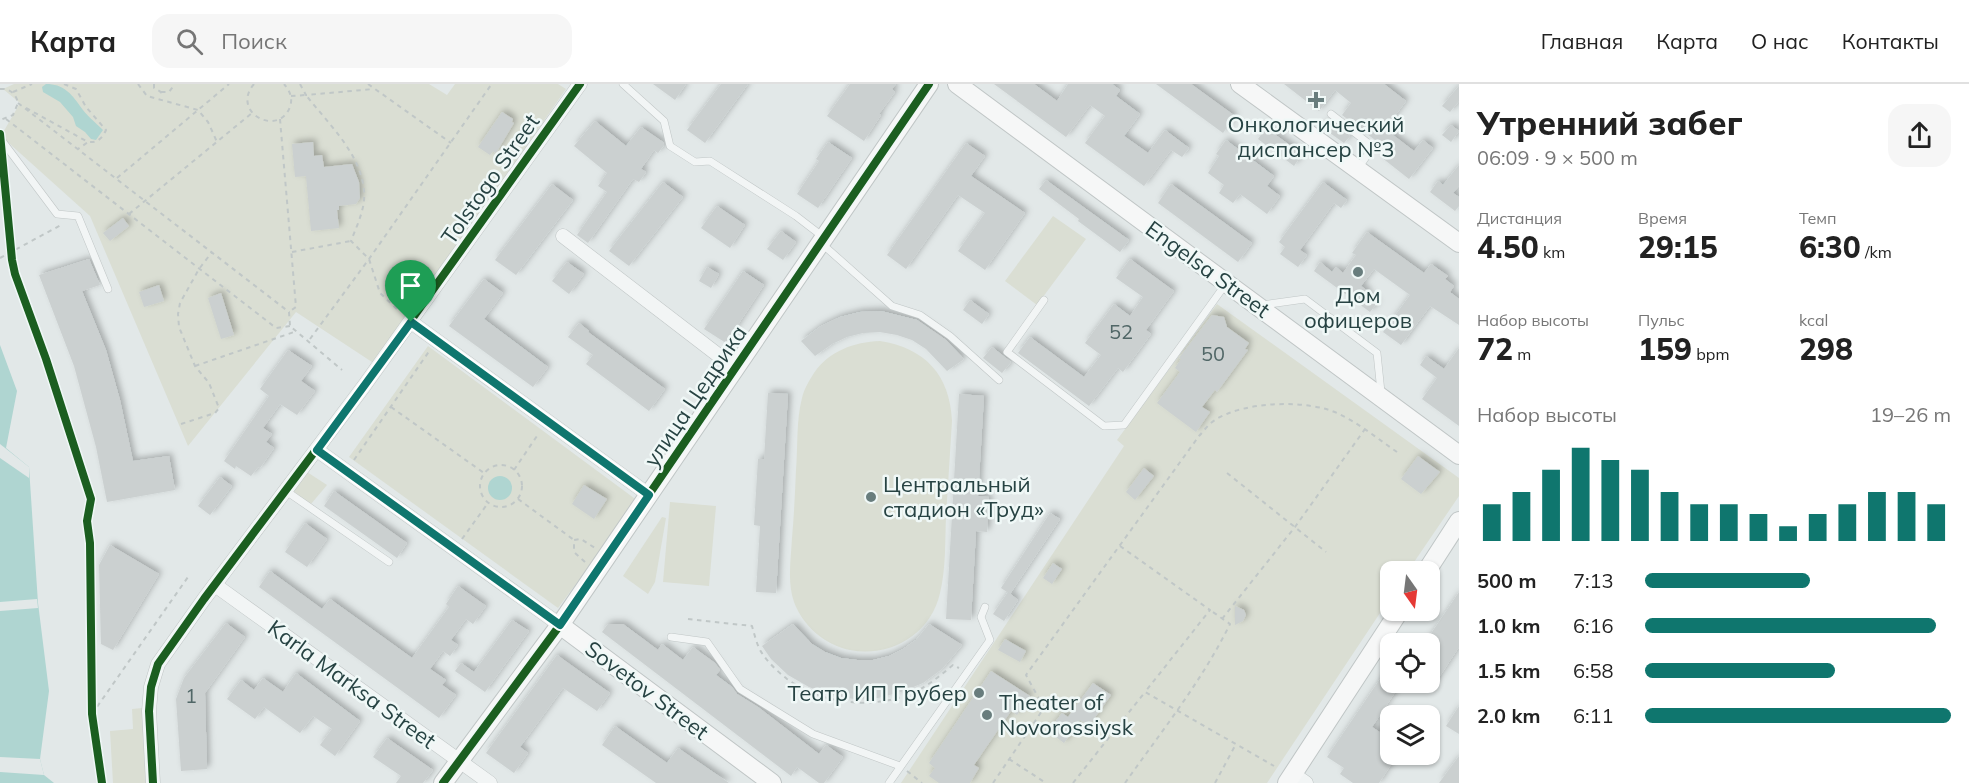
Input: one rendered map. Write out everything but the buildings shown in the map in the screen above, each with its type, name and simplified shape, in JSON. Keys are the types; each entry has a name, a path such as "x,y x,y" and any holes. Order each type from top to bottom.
{"street":[{"name":"Tolstogo Street","path":"153,783 149,711 151,687 158,664 411,322 580,84"},
{"name":"улица Цедрика","path":"443,783 560,625 929,84"},
{"name":"Engelsa Street","path":"957,84 1459,455"},
{"path":"1240,84 1459,243"},
{"path":"563,237 735,368"},
{"path":"411,322 649,495"},
{"name":"Sovetov Street","path":"317,450 560,625 772,783"},
{"path":"1433,561 1459,521"},
{"name":"Karla Marksa Street","path":"215,585 490,783"},
{"path":"1296,780 1393,621"}],"lane":[{"path":"623,84 664,121 670,146 695,162 710,161 796,216 892,306 920,315 950,336 999,380"},
{"path":"1332,114 1373,147 1357,169"},
{"path":"1,142 57,214 78,216 108,289"},
{"path":"1044,300 1007,352 1104,426 1124,425 1227,283"},
{"path":"1257,305 1305,299 1377,353 1382,398"},
{"path":"286,491 388,562"},
{"path":"889,783 990,640 981,617 985,607"},
{"path":"671,637 706,642 740,689 813,734 900,766"}],"path":[{"path":"13,92 32,84"},
{"path":"64,84 76,89 86,107 106,130 102,138 88,142 78,149"},
{"path":"138,84 147,96 198,110 208,122 217,142"},
{"path":"154,84 154,88 161,92 169,92 175,84"},
{"path":"117,178 229,84"},
{"path":"254,84 248,93 247,100 252,113 265,121 280,119 289,109 291,96 285,84"},
{"path":"300,84 350,152 364,184 364,202 351,241"},
{"path":"368,84 451,143"},
{"path":"309,340 491,85"},
{"path":"0,88 13,92 18,108 6,120 0,120"},
{"path":"291,96 374,89"},
{"path":"158,99 161,92"},
{"path":"88,142 18,103 289,312 290,326"},
{"path":"129,215 252,113"},
{"path":"280,119 296,307 289,312"},
{"path":"6,120 276,328 290,326 342,370"},
{"path":"1,142 15,274 46,359 91,499 87,521 90,543 92,714 102,783"},
{"path":"0,258 78,216"},
{"path":"291,252 351,241"},
{"path":"351,241 369,259 380,293 411,322"},
{"path":"181,424 215,413 219,408 209,383 195,366 179,327 178,314 180,303 199,269 212,252"},
{"path":"195,366 297,331"},
{"path":"353,460 437,340"},
{"path":"993,783 1044,708 1026,675 1199,436 1216,419 1246,408 1282,403 1309,404 1338,413 1397,452"},
{"path":"390,406 484,473"},
{"path":"1222,619 1294,528 1365,429"},
{"path":"514,470 539,433"},
{"path":"502,465 514,470 522,484 518,499 512,505 504,507 488,504 480,493 479,486 484,473 495,466 502,465"},
{"path":"1227,474 1326,552"},
{"path":"518,499 574,540 581,539 597,549"},
{"path":"462,539 488,504"},
{"path":"574,540 574,552 587,564"},
{"path":"1119,546 1230,624 1221,643 1125,783"},
{"path":"92,714 188,577"},
{"path":"1073,783 1210,610"},
{"path":"688,619 752,626 759,650 777,672 803,690 851,703 874,703 917,691 953,665 967,673"},
{"path":"1145,692 1274,766"},
{"path":"1215,783 1236,744"},
{"path":"1009,759 1046,783"},
{"path":"900,766 922,783"}],"shaded area":[{"path":"14,84 429,84 447,95 455,84 558,84 566,89 375,364 296,312 188,446 90,216 1,136 20,103 3,89"},
{"path":"1053,216 1086,239 1037,305 1005,281"},
{"path":"1217,304 1459,478 1459,496 1415,561 1380,561 1380,613 1267,783 901,783 1124,446 1117,440"},
{"name":"Центральный стадион «Труд»","path":"880,341 910,350 932,366 946,390 952,421 944,565 942,584 935,608 928,620 907,640 880,650 865,652 832,644 816,633 803,619 794,602 790,562 798,425 804,391 820,365 835,353 861,343"},
{"path":"428,346 638,501 558,608 349,457"},
{"path":"307,472 327,485 311,504 291,491"},
{"path":"670,502 716,506 709,586 663,582"},
{"path":"662,517 666,518 655,582 648,594 623,576"},
{"path":"142,708 146,783 113,783 110,731 133,729 132,709"}],"water":[{"path":"46,84 66,90 103,130 96,140 91,139 76,126 73,117 60,102 43,92 42,87"},
{"path":"0,345 17,391 6,448 29,467 38,603 49,691 40,759 44,775 54,783 0,783"},
{"path":"500,476 505,477 511,483 511,493 505,499 500,500 495,499 489,493 488,488 489,483 495,477"}],"pier":[{"path":"0,444 29,467 29,478 0,458"},
{"path":"37,599 38,608 0,611 0,602"},
{"path":"0,757 40,759 44,775 0,772"}],"cycle path":[{"path":"153,783 149,711 151,687 158,664 364,386 580,84"},
{"path":"443,783 560,625 929,84"},
{"path":"0,134 15,274 46,359 91,499 87,521 90,543 92,714 102,783"}],"place":[{"name":"Онкологический диспансер №3","path":"1316,100"},
{"name":"Дом офицеров","path":"1358,272"},
{"name":"Центральный стадион «Труд»","path":"871,497"},
{"name":"Театр ИП Грубер","path":"979,693"},
{"name":"Theater of Novorossiysk","path":"987,715"}],"route":[{"path":"411,322 649,495 560,625 317,450 411,322"}]}
